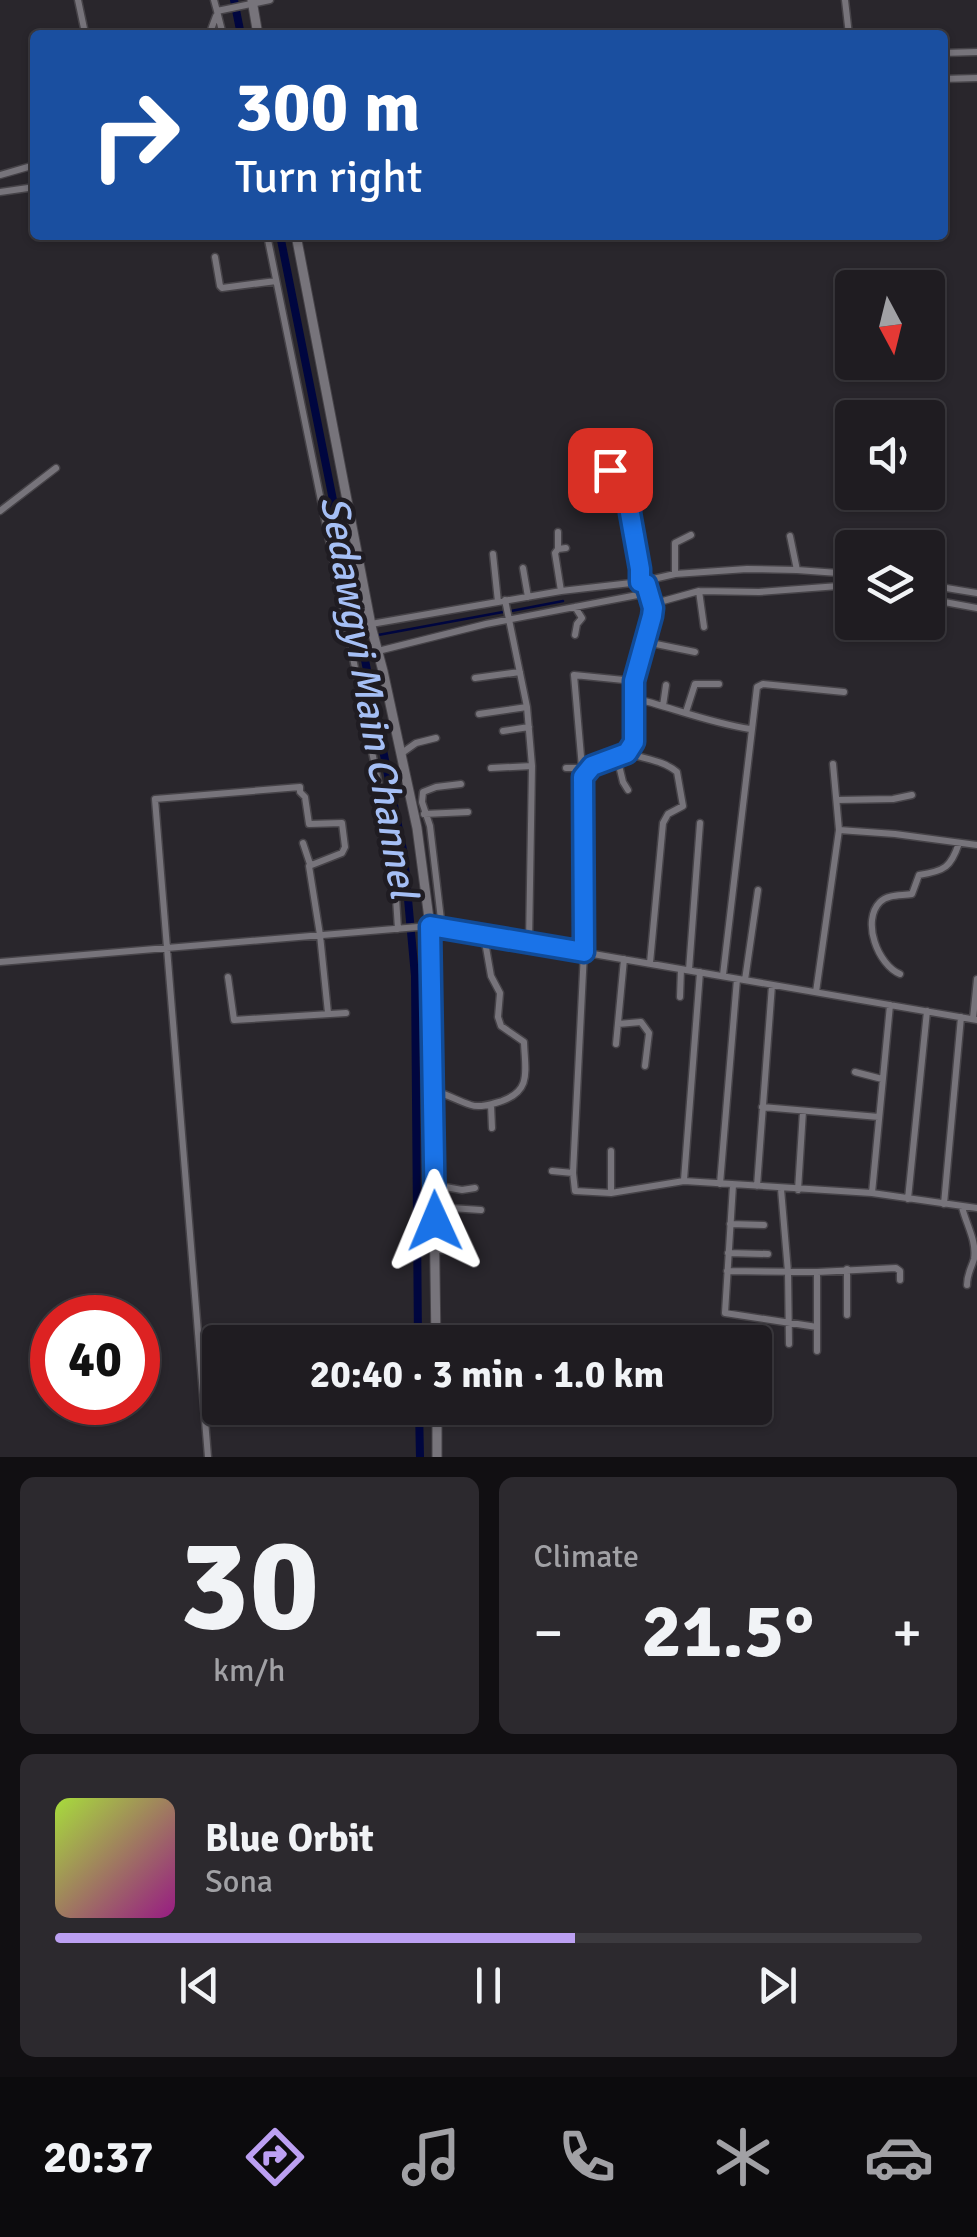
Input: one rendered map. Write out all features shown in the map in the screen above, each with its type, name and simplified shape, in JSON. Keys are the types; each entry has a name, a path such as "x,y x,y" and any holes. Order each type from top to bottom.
{"street":[{"path":"78,0 84,30"},
{"path":"214,0 222,30"},
{"path":"219,12 270,0"},
{"path":"845,0 848,30"},
{"path":"251,4 257,30"},
{"path":"210,30 219,12"},
{"path":"948,53 977,52"},
{"path":"948,80 977,78"},
{"path":"0,175 30,166"},
{"path":"0,192 30,189"},
{"path":"268,240 381,796 400,928"},
{"path":"297,240 371,627 418,828 427,926 434,1091 436,1325"},
{"path":"216,257 222,288 276,280"},
{"path":"606,467 631,485 630,513 640,569 652,604 634,681 634,742 630,754"},
{"path":"0,511 56,468"},
{"path":"558,532 562,549 556,553 561,591"},
{"path":"675,574 674,542 691,535"},
{"path":"790,536 797,570"},
{"path":"493,554 529,727 529,943"},
{"path":"523,568 528,597"},
{"path":"376,646 575,607 645,588 675,574 748,569 835,573"},
{"path":"652,604 699,591 758,592 835,586"},
{"path":"371,627 561,591 645,588"},
{"path":"945,588 977,593"},
{"path":"699,591 704,627"},
{"path":"945,602 977,608"},
{"path":"575,607 582,618 575,634"},
{"path":"646,642 695,652"},
{"path":"476,678 520,672"},
{"path":"634,681 574,676 584,770 584,952 575,1191 611,1193 684,1181 872,1194 977,1206"},
{"path":"686,712 695,684 719,684"},
{"path":"722,976 756,687 760,684 844,692"},
{"path":"664,706 666,686"},
{"path":"634,698 750,730"},
{"path":"480,714 527,707"},
{"path":"503,731 529,727"},
{"path":"402,753 416,743 436,738"},
{"path":"630,754 640,764"},
{"path":"566,768 584,770 630,754 663,762 677,772 683,806 668,814 663,823 650,964"},
{"path":"617,757 628,790"},
{"path":"816,992 839,830 833,764"},
{"path":"491,768 532,766"},
{"path":"442,928 423,792 461,784"},
{"path":"208,1457 155,798 300,787 306,796 309,824 342,823 344,851 310,864"},
{"path":"837,800 912,794"},
{"path":"424,814 468,812"},
{"path":"680,997 700,823"},
{"path":"418,828 430,826"},
{"path":"839,830 977,845"},
{"path":"900,974 887,967 875,942 872,928 876,906 885,898 912,894 920,875 953,862 960,843"},
{"path":"303,844 310,864 328,1014"},
{"path":"720,1184 741,979 758,890"},
{"path":"0,962 427,926 975,1019 977,979"},
{"path":"434,1091 473,1106 491,1105 522,1090 524,1042 501,1026 500,993 490,976 484,936"},
{"path":"616,1044 624,959"},
{"path":"684,1181 700,972"},
{"path":"228,978 234,1020 346,1013"},
{"path":"758,1186 772,985"},
{"path":"872,1194 890,1005"},
{"path":"908,1199 927,1010"},
{"path":"944,1204 961,1017"},
{"path":"618,1024 641,1022 649,1033 644,1066"},
{"path":"855,1072 882,1079"},
{"path":"491,1105 492,1128"},
{"path":"762,1107 878,1117"},
{"path":"798,1190 803,1111"},
{"path":"610,1151 611,1193"},
{"path":"552,1172 573,1174"},
{"path":"732,1184 724,1313 817,1326"},
{"path":"434,1185 475,1188"},
{"path":"782,1188 789,1344"},
{"path":"434,1207 481,1210"},
{"path":"962,1207 975,1256 967,1285"},
{"path":"730,1224 764,1224"},
{"path":"435,1228 456,1230"},
{"path":"435,1250 467,1250"},
{"path":"728,1252 768,1254"},
{"path":"727,1271 896,1268 900,1270 900,1280"},
{"path":"846,1270 847,1315"},
{"path":"816,1350 817,1272"},
{"path":"437,1425 437,1457"}],"waterway":[{"name":"Sedawgyi Main Channel","path":"234,0 240,30"},
{"name":"Sedawgyi Main Channel","path":"281,240 404,855 415,976 418,1325"},
{"path":"511,611 563,601"},
{"path":"378,635 503,612"},
{"path":"361,638 370,636"},
{"name":"Sedawgyi Main Channel","path":"419,1425 420,1457"}],"route":[{"path":"435,1221 430,926 584,952 583,777 592,766 627,753 634,742 634,681 653,608 646,584 640,582 630,513 631,485 610,470"}]}
